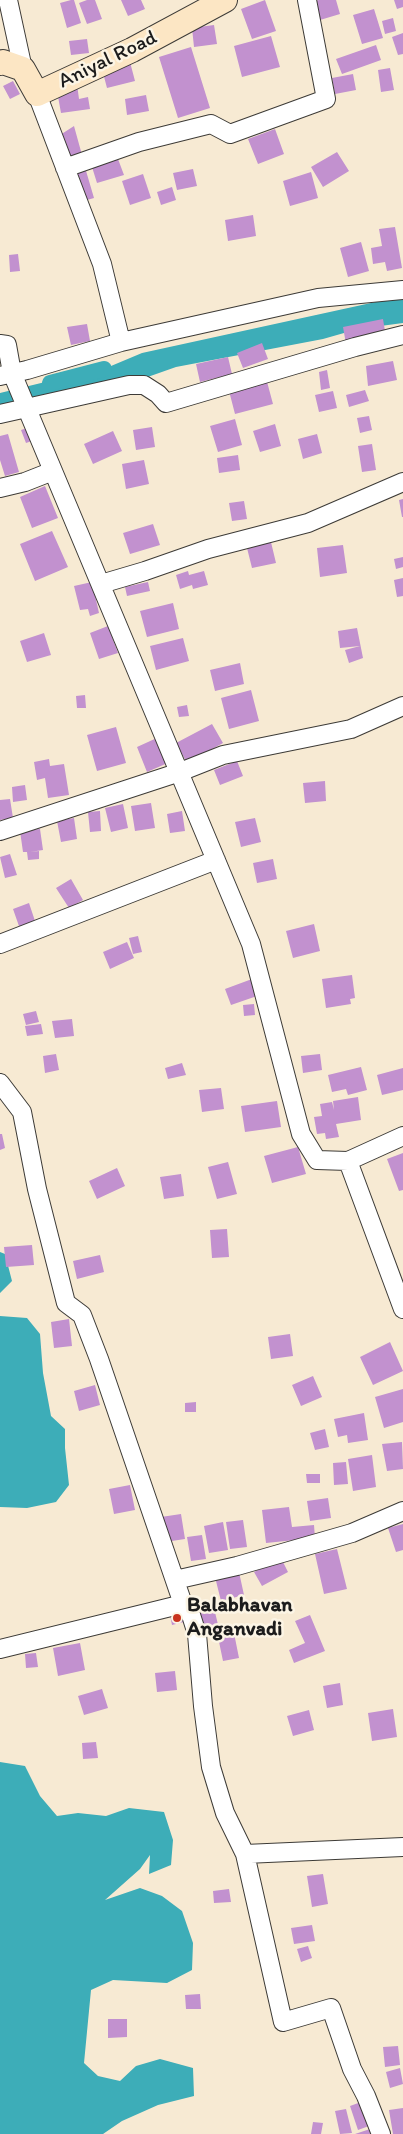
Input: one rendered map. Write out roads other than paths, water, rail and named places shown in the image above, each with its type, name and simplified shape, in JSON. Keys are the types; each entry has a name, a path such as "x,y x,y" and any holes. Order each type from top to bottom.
{"main road":[{"name":"Aniyal Road","path":"0,63 3,62 23,69 37,94 132,50 225,0"}],"street":[{"path":"8,0 23,69"},
{"path":"65,168 139,142 211,124 230,134 326,99 307,0"},
{"path":"37,94 102,264 121,342"},
{"path":"6,374 121,342 318,298 403,290"},
{"path":"0,414 129,385 144,385 158,394 166,403 355,347 403,335"},
{"path":"0,344 7,345 6,374 28,407 251,944 300,1134 317,1160 348,1161 403,1136"},
{"path":"0,488 25,482 53,471"},
{"path":"101,584 208,549 308,523 403,482"},
{"path":"0,831 180,772 223,755 350,729 403,706"},
{"path":"0,944 216,860"},
{"path":"0,1083 22,1112 38,1189 66,1303 82,1315 174,1580 182,1601 191,1616 197,1634 203,1706 211,1767 224,1813 244,1854 283,2022 331,2008 352,2069 366,2096 381,2134"},
{"path":"348,1161 403,1309"},
{"path":"174,1580 237,1566 352,1533 403,1511"},
{"path":"0,1649 182,1601"},
{"path":"244,1854 403,1847"}],"water":[{"path":"403,296 403,323 358,329 323,339 176,367 125,385 0,418 0,393 111,366 142,353"},
{"path":"0,1252 5,1254 12,1281 0,1293"},
{"path":"0,1316 27,1318 40,1334 43,1373 51,1416 65,1429 69,1485 56,1502 27,1508 0,1507"},
{"path":"0,1762 25,1766 40,1796 57,1816 78,1813 106,1816 129,1808 164,1812 173,1840 171,1865 149,1874 150,1855 140,1869 105,1900 140,1888 162,1896 182,1911 193,1943 192,1970 167,1983 113,1980 91,1990 84,2063 98,2076 120,2081 136,2066 160,2059 193,2068 194,2096 158,2105 122,2121 103,2134 0,2134"}],"waterway":[{"path":"50,383 104,369"}],"place":[{"name":"Balabhavan Anganvadi","path":"177,1618"}]}
